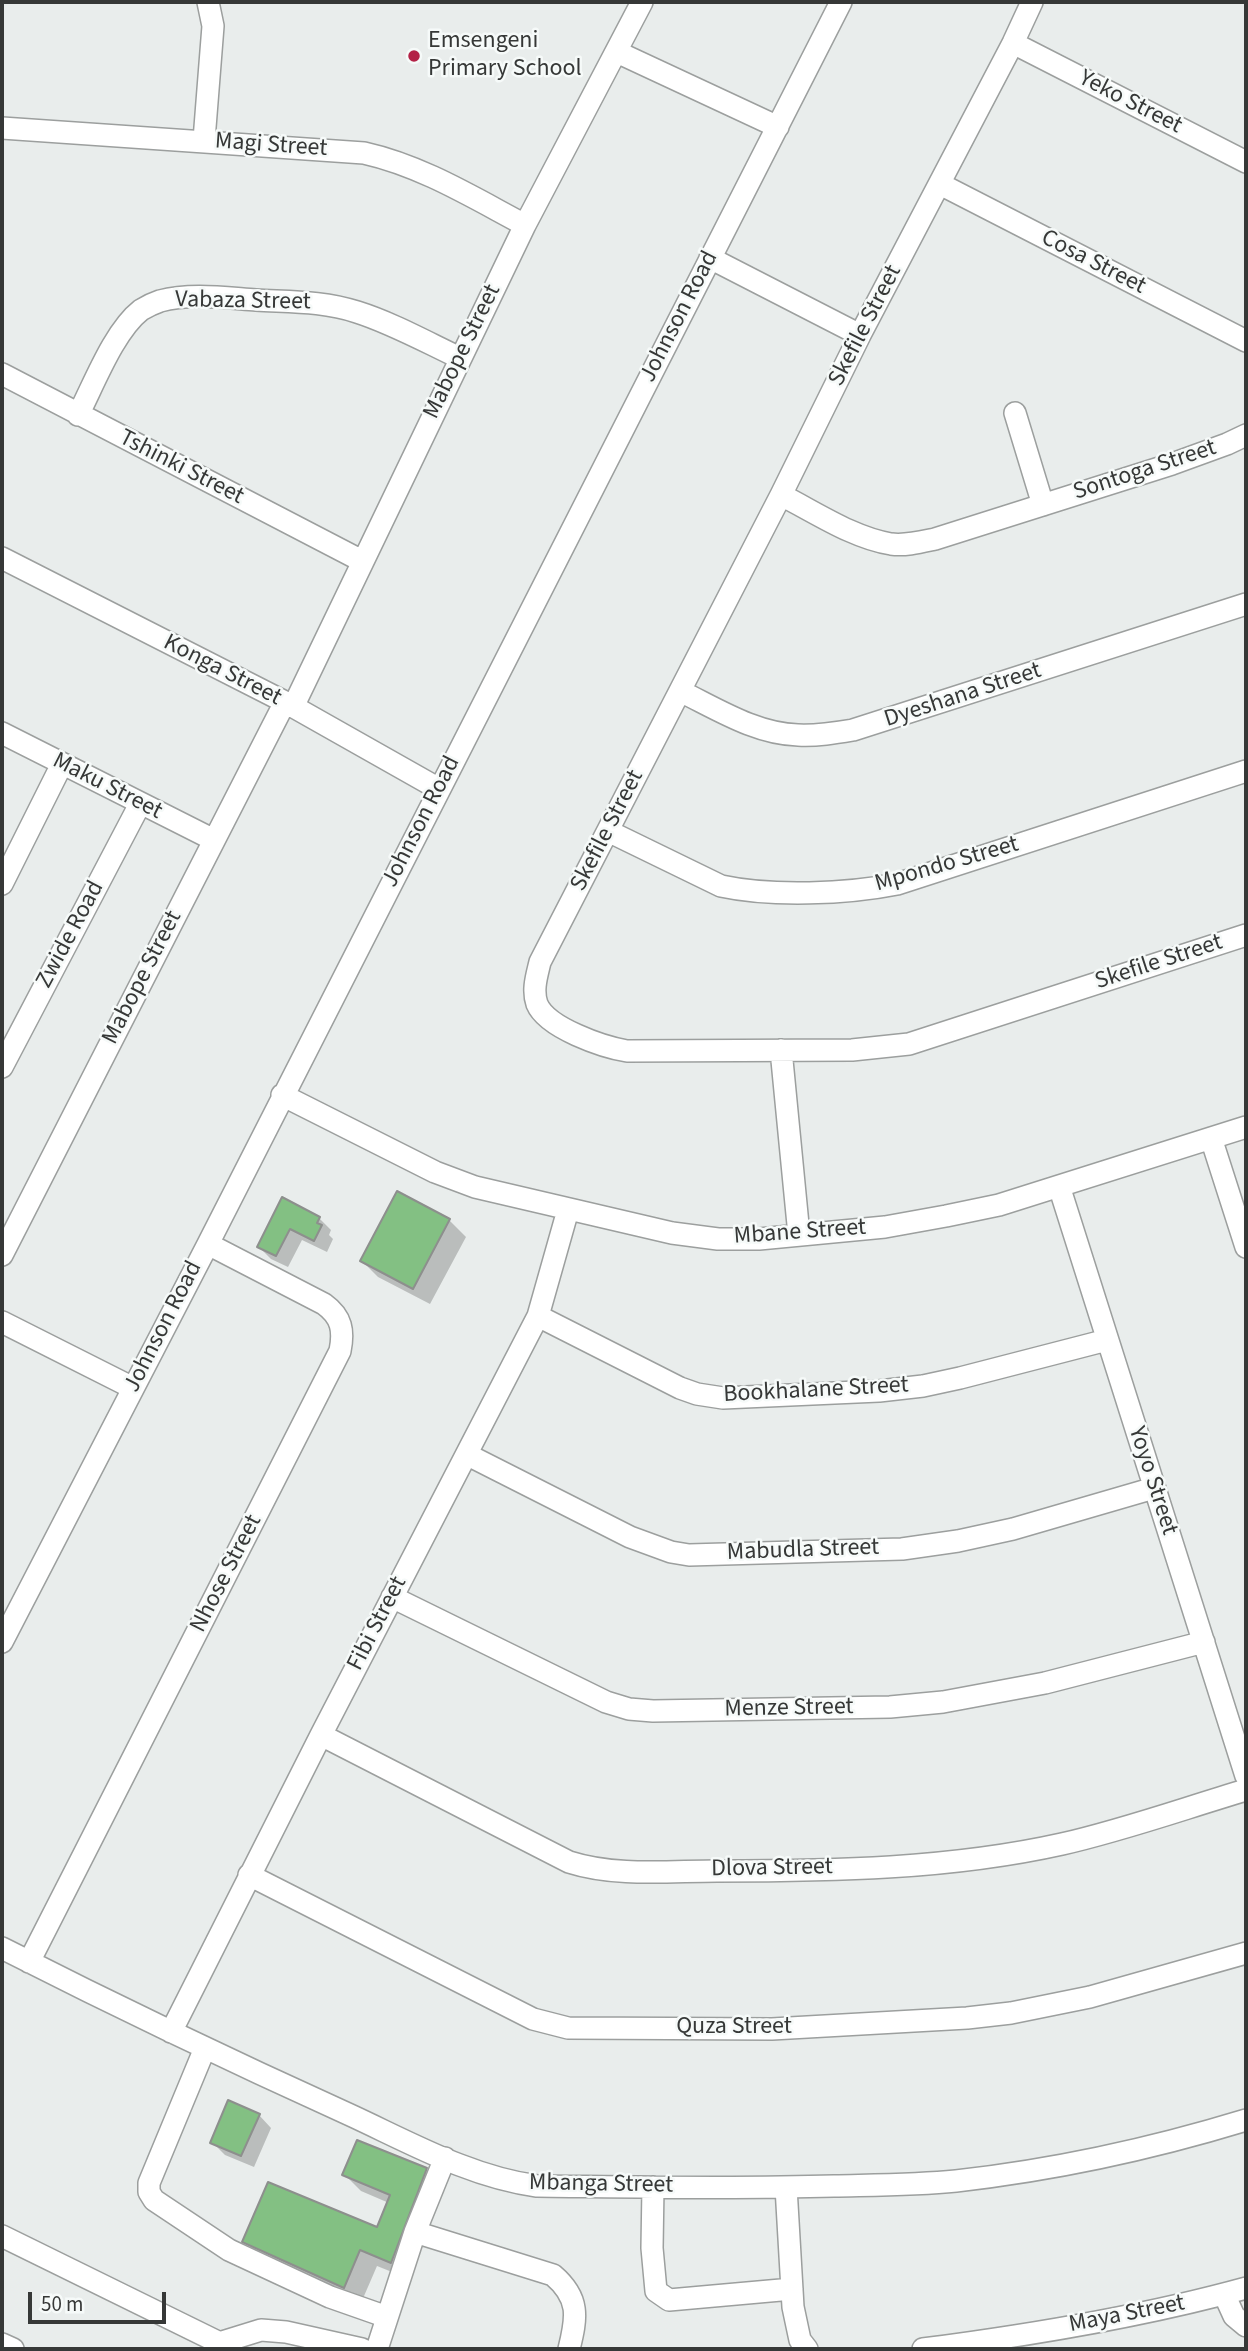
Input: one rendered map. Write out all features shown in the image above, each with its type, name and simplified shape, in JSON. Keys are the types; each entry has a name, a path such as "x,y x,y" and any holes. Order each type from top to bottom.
{"street":[{"path":"204,141 213,26 208,2"},
{"name":"Mabope Street","path":"5,1241 214,840 289,705 525,225 642,2"},
{"name":"Johnson Road","path":"2,1642 208,1244 841,2"},
{"name":"Skefile Street","path":"1032,2 540,962 535,993 545,1016 593,1042 626,1051 852,1050 909,1044 1246,935"},
{"name":"Yeko Street","path":"1013,43 1246,162"},
{"path":"617,52 778,127"},
{"name":"Magi Street","path":"2,128 364,153 393,160 435,176 525,225"},
{"name":"Cosa Street","path":"940,184 1246,341"},
{"path":"710,258 860,335"},
{"name":"Vabaza Street","path":"78,415 119,334 129,320 159,301 221,298 330,305 358,312 460,358"},
{"name":"Tshinki Street","path":"2,374 362,561"},
{"name":"Sontoga Street","path":"1015,413 1043,505"},
{"name":"Sontoga Street","path":"781,495 851,530 892,544 911,544 935,539 1172,464 1246,435"},
{"name":"Konga Street","path":"2,558 289,705 439,789"},
{"name":"Dyeshana Street","path":"680,691 747,724 772,732 808,735 853,730 1246,604"},
{"name":"Maku Street","path":"2,733 214,840"},
{"path":"2,884 62,764"},
{"name":"Mpondo Street","path":"608,831 721,886 740,890 772,891 869,890 897,884 1246,771"},
{"name":"Zwide Road","path":"2,1067 140,804"},
{"path":"781,1049 799,1235"},
{"name":"Mbane Street","path":"282,1095 435,1172 475,1187 672,1233 718,1239 759,1240 885,1227 999,1205 1246,1127"},
{"path":"1211,1138 1246,1247"},
{"name":"Yoyo Street","path":"1059,1186 1246,1776"},
{"name":"Fibi Street","path":"172,2032 249,1875 538,1316 568,1210"},
{"name":"Nhose Street","path":"29,1962 340,1351 343,1336 341,1323 335,1312 208,1244"},
{"name":"Bookhalane Street","path":"538,1316 680,1388 723,1398 879,1391 923,1386 1107,1340"},
{"path":"2,1322 133,1388"},
{"name":"Mabudla Street","path":"468,1455 630,1536 671,1552 689,1555 902,1549 1013,1529 1154,1488"},
{"name":"Menze Street","path":"392,1597 606,1702 629,1709 653,1711 890,1707 943,1702 1045,1683 1204,1642"},
{"name":"Dlova Street","path":"321,1735 569,1862 603,1871 767,1871 919,1865 968,1860 1064,1843 1246,1790"},
{"name":"Quza Street","path":"249,1875 533,2020 568,2028 772,2029 967,2018 1011,2013 1090,1997 1246,1953"},
{"name":"Mbanga Street","path":"2,1948 205,2048 445,2158 487,2176 527,2185 786,2187 953,2181 1018,2173 1121,2154 1246,2120"},
{"path":"205,2048 149,2183 149,2192 154,2200 229,2250 330,2297 387,2317"},
{"path":"2,2236 225,2346 261,2330 286,2332 362,2349 387,2317 415,2232 445,2158"},
{"path":"653,2187 652,2248 656,2291 669,2300 792,2289"},
{"path":"786,2187 796,2327 800,2340 807,2349"},
{"path":"415,2232 552,2275 570,2295 576,2314 569,2349"},
{"name":"Maya Street","path":"923,2349 1003,2338 1159,2309 1246,2288"},
{"path":"1224,2294 1234,2316 1246,2326"},
{"path":"1003,2338 1029,2349"},
{"path":"2,2343 13,2349"}],"building":[{"path":"397,1191 450,1219 413,1289 360,1261"},
{"path":"282,1197 320,1217 317,1223 322,1225 314,1241 290,1229 276,1256 257,1247"},
{"path":"228,2100 260,2114 241,2156 210,2143"},
{"path":"357,2140 427,2168 391,2263 360,2250 344,2288 242,2242 268,2182 377,2227 390,2195 342,2175"}],"place":[{"name":"Emsengeni Primary School","path":"414,56"}]}
